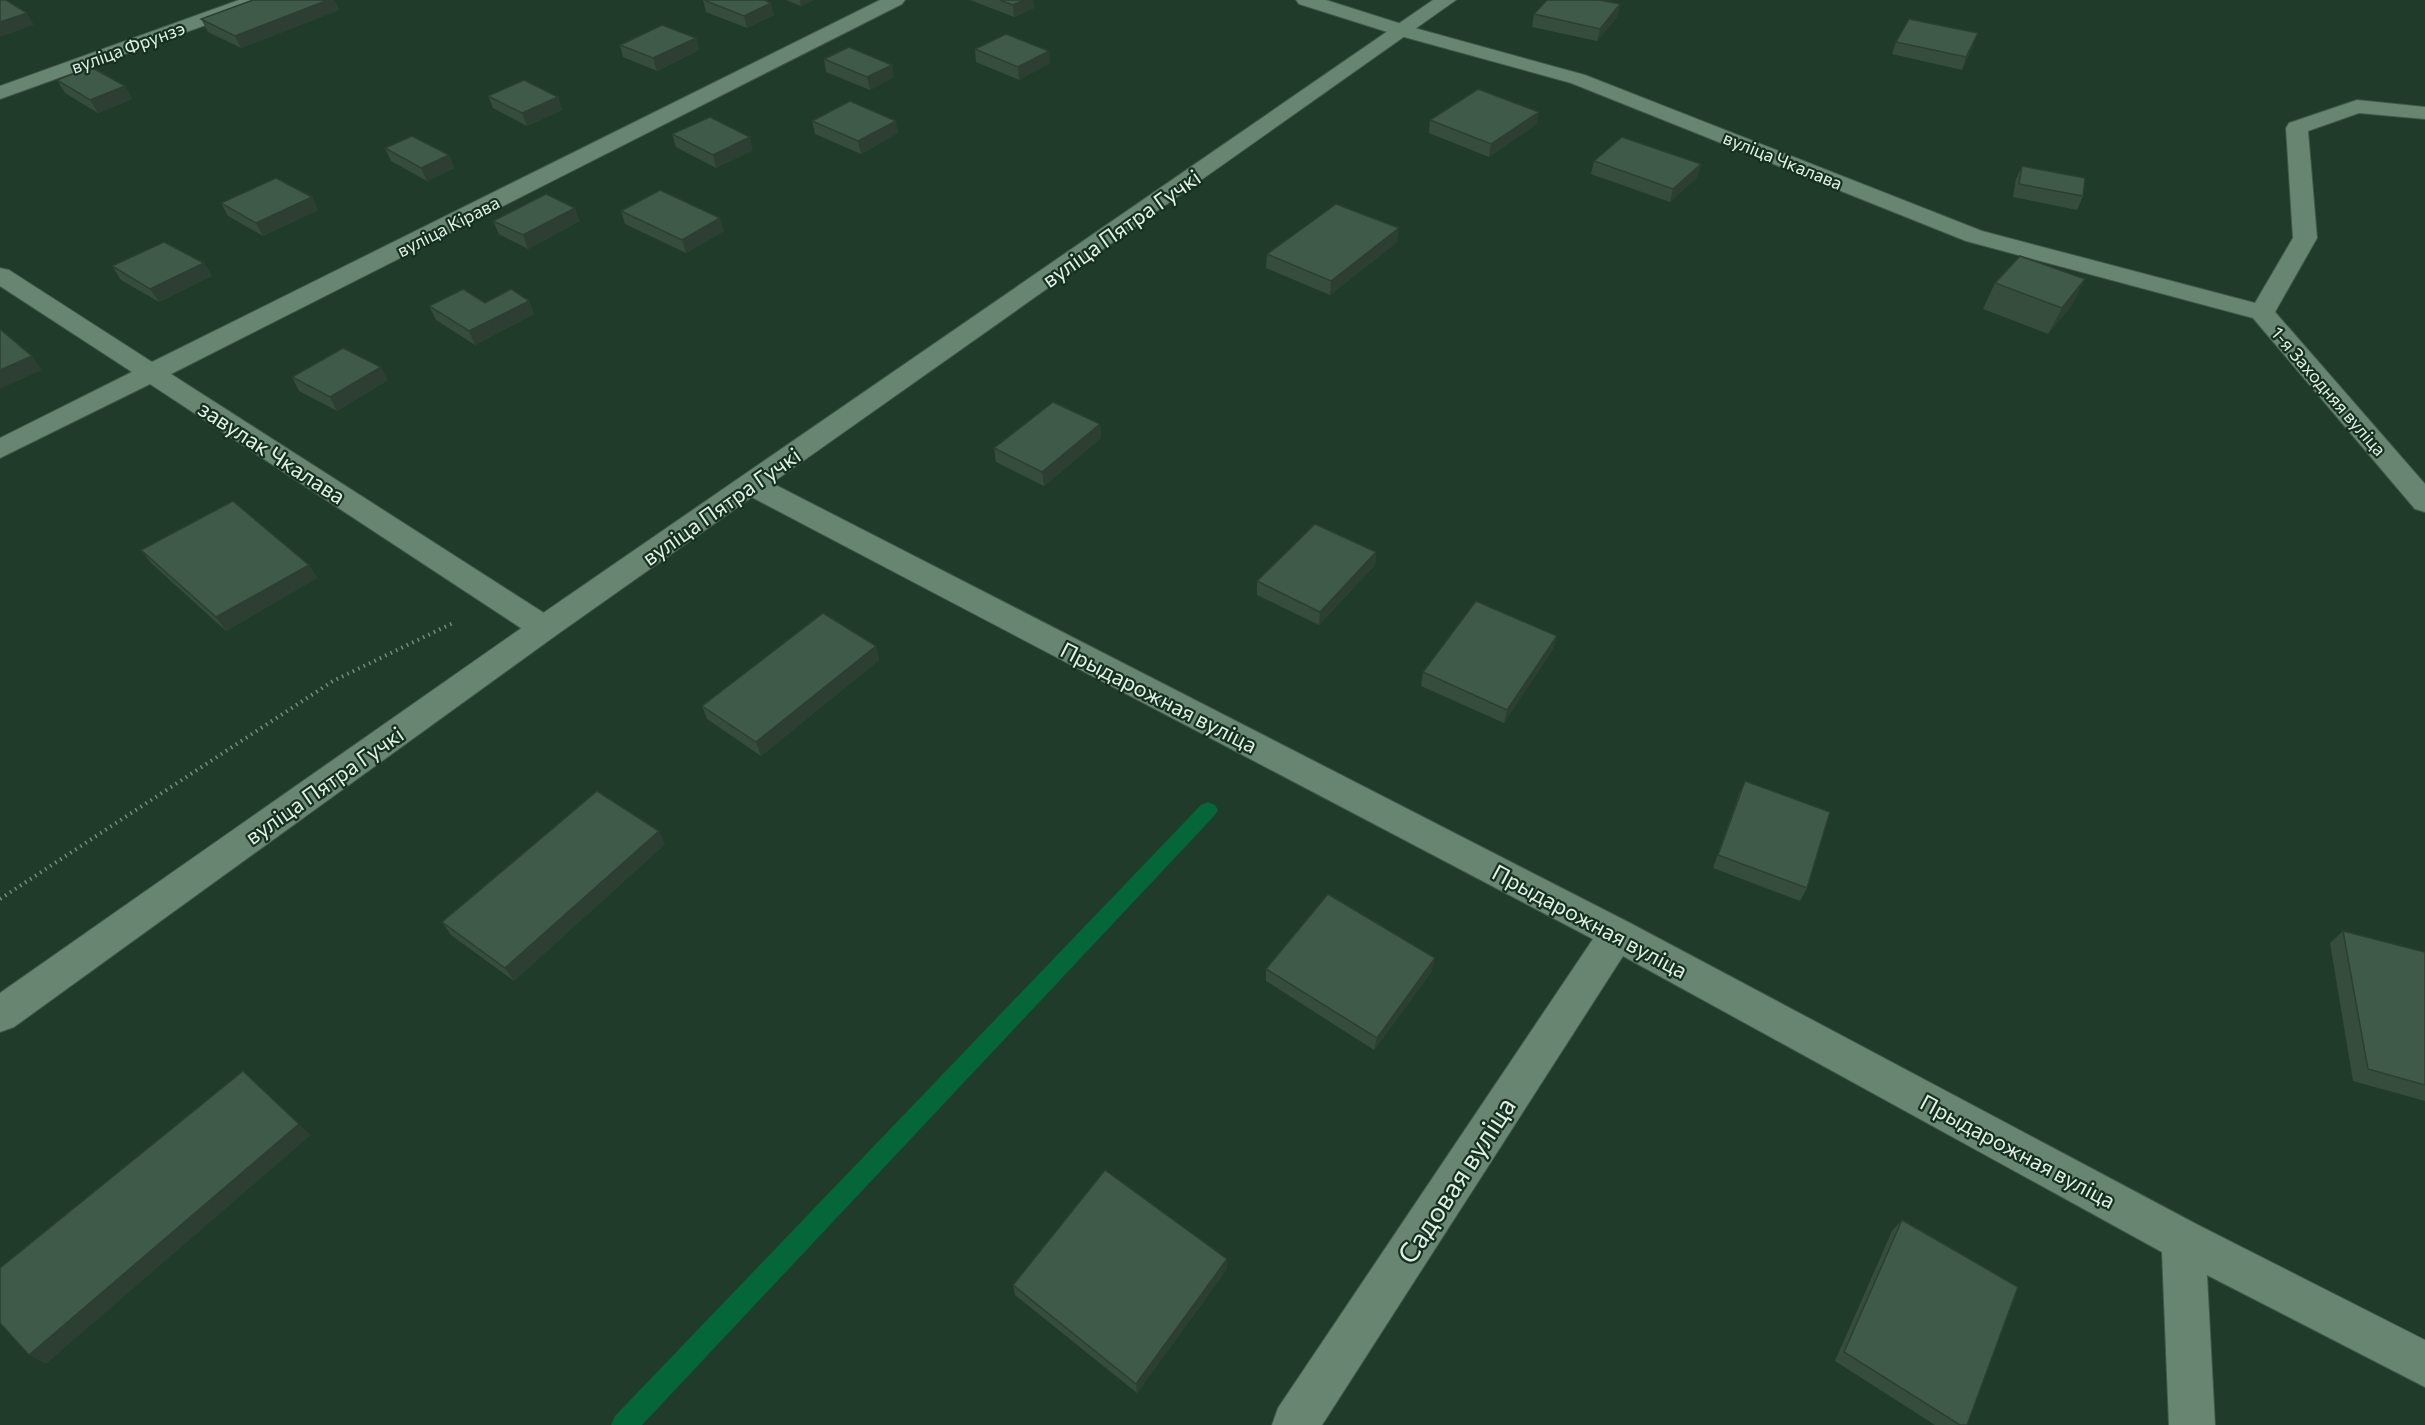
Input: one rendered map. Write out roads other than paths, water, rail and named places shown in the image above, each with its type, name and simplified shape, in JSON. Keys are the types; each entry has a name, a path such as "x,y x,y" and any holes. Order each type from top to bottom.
{"street":[{"name":"вуліца Фрунзэ","path":"0,93 257,0"},
{"name":"вуліца Кірава","path":"0,449 895,0"},
{"name":"вуліца Чкалава","path":"1306,0 1404,31 1578,79 1974,236 2262,313"},
{"name":"вуліца Пятра Гучкі","path":"0,1015 544,628 1446,0"},
{"name":"1-я Заходняя вуліца","path":"2425,113 2356,106 2297,128 2305,238 2262,313 2425,502"},
{"name":"завулак Чкалава","path":"0,275 544,628"},
{"name":"Прыдарожная вуліца","path":"752,485 1617,934 2182,1240 2425,1364"},
{"name":"Садовая вуліца","path":"1295,1425 1617,934"},
{"path":"2182,1240 2192,1425"}],"waterway":[{"path":"624,1425 1208,810"}]}
